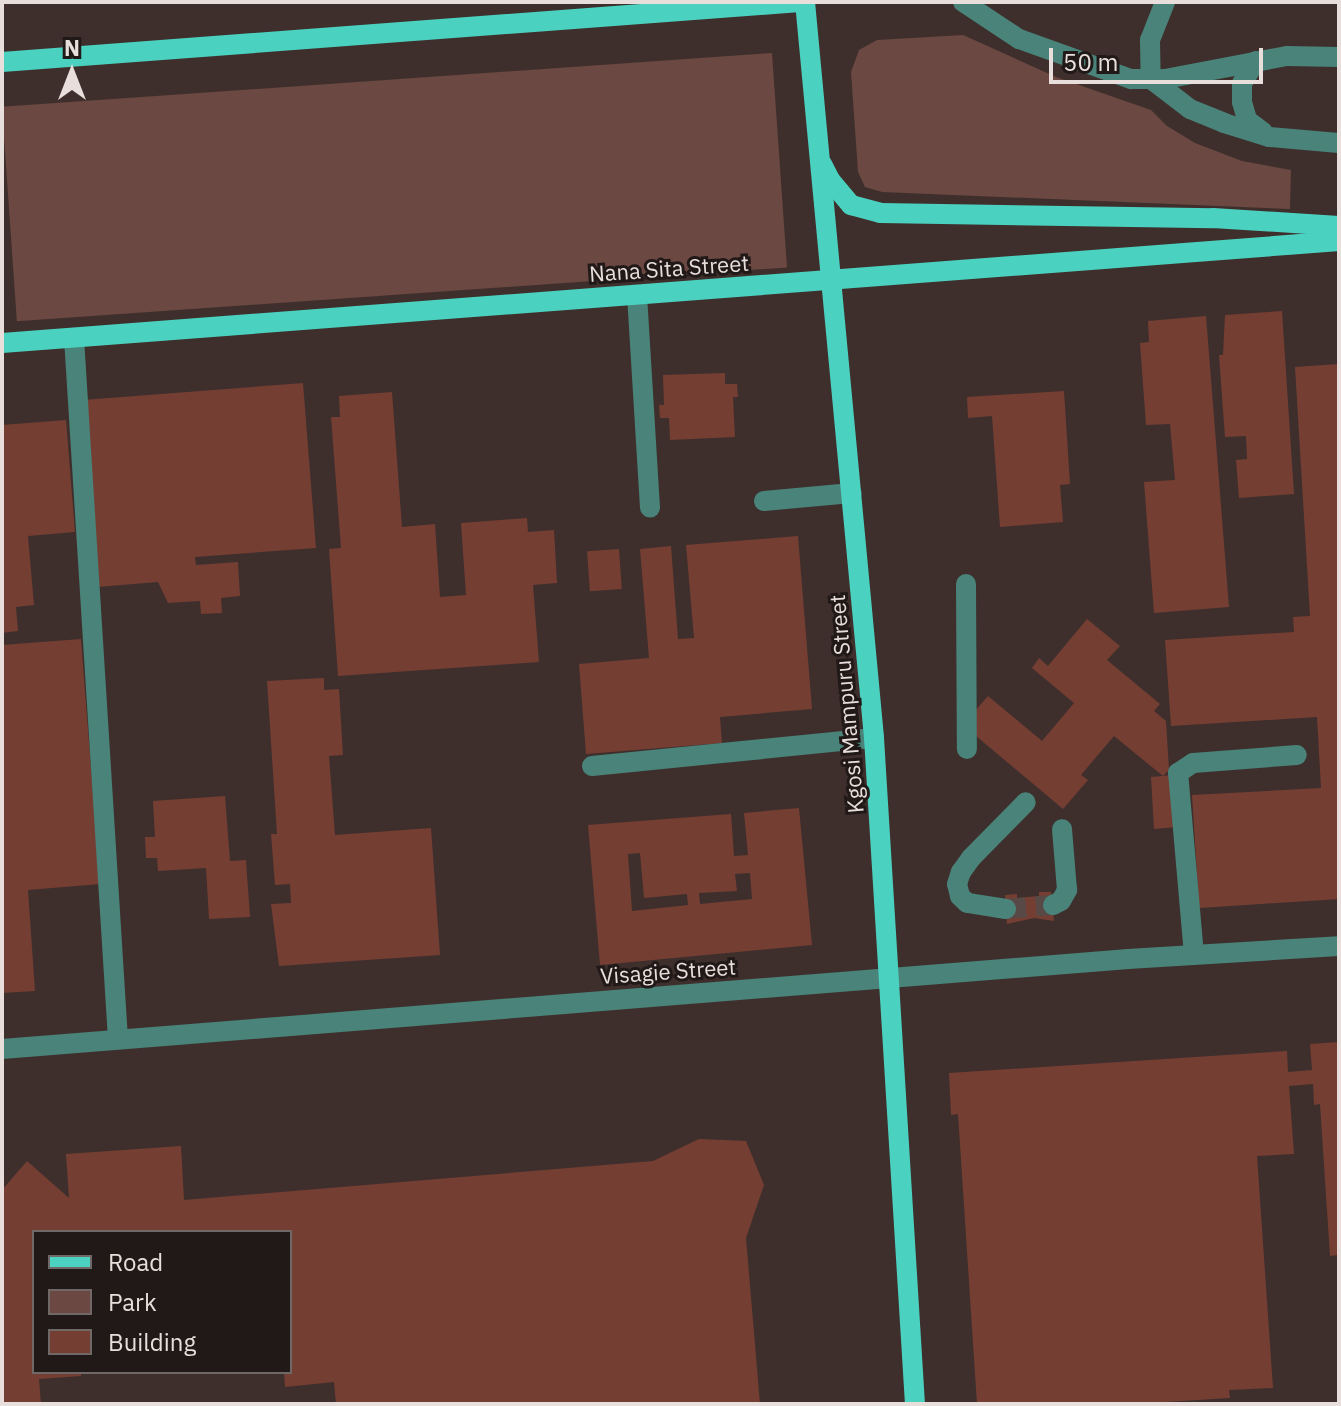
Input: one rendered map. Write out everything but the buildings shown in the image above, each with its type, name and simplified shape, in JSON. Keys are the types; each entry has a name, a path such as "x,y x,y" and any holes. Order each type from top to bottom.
{"main road":[{"path":"2,62 802,2"},
{"name":"Kgosi Mampuru Street","path":"802,2 874,738 915,1404"},
{"path":"816,150 839,193 851,205 880,213 1213,218 1339,226"},
{"name":"Nana Sita Street","path":"2,343 1339,241"}],"street":[{"path":"963,2 1019,39 1131,79 1151,79 1256,61 1339,57"},
{"path":"1151,79 1150,40 1165,2"},
{"path":"1256,61 1242,83 1242,102 1247,120 1269,137"},
{"path":"1151,79 1190,109 1269,137 1339,143"},
{"path":"637,295 650,508"},
{"path":"74,338 118,1039"},
{"path":"764,501 852,493"},
{"path":"966,584 967,749"},
{"path":"592,766 874,738"},
{"path":"1194,955 1178,773 1193,763 1297,755"},
{"path":"1006,909 967,903 960,896 957,884 971,858 1026,802"},
{"path":"1053,905 1061,901 1067,890 1062,829"},
{"name":"Visagie Street","path":"2,1049 891,978 1339,946"}],"green space":[{"path":"963,35 1056,77 1151,110 1167,126 1195,143 1242,161 1291,170 1290,209 882,192 865,187 858,172 851,72 859,50 877,40"},
{"path":"772,53 787,267 17,321 2,107"}],"tunnel":[{"path":"1006,909 1053,905"}]}
